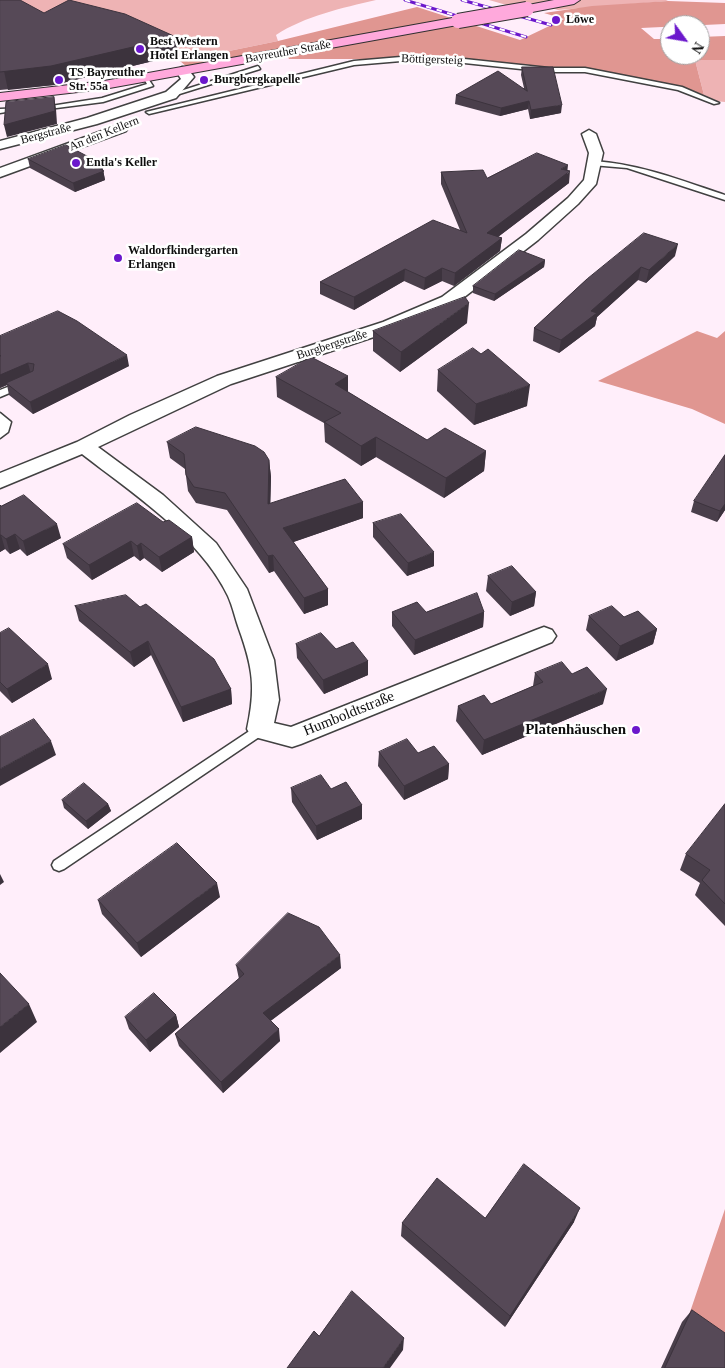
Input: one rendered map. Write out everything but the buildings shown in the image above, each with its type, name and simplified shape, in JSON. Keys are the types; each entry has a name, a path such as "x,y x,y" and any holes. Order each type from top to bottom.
{"street":[{"name":"Bayreuther Straße","path":"0,97 145,78 574,0"},
{"name":"Böttigersteig","path":"92,121 139,119 171,95 187,80 188,77 182,71"},
{"name":"Böttigersteig","path":"92,121 171,95"},
{"name":"An den Kellern","path":"0,173 139,119"},
{"name":"Bergstraße","path":"0,145 92,121"},
{"name":"Burgbergstraße","path":"0,481 84,446 137,419 224,380 389,326 448,301 532,237 573,201 591,182 596,153 589,134"},
{"path":"84,446 155,500 208,548 239,595 262,660 266,700 260,729"},
{"name":"Humboldtstraße","path":"260,729 292,737 544,636"}],"lane":[{"name":"Böttigersteig","path":"139,119 320,70 376,59 455,60 514,67 604,73 680,88 716,103"},
{"path":"509,74 514,67"},
{"path":"171,95 258,68"},
{"path":"0,111 103,100 151,85 145,78"},
{"path":"595,163 627,166 725,198"},
{"path":"0,394 32,380"},
{"path":"0,416 6,422 0,435"},
{"path":"59,866 260,729"}],"shaded area":[{"path":"0,0 376,0 324,13 287,28 276,35 278,41 180,61 163,48 40,14"},
{"path":"489,0 668,1 558,10 535,3 510,6"},
{"path":"668,1 725,3 725,24 710,25 710,15 660,15 660,27 641,28 654,39 660,39 660,65 696,65 704,95 681,86 587,68 542,68 446,59 289,59 284,50 187,67 180,61 278,41 417,7 520,40 564,19 544,13 592,6"},
{"path":"725,36 725,60 710,60 710,37"},
{"path":"710,60 725,60 725,102 714,101 704,95 696,65 710,65"},
{"path":"697,331 717,338 725,331 725,424 692,409 598,381"},
{"path":"725,1209 725,1368 671,1368"}],"railway":[{"path":"405,0 526,37"},
{"path":"462,0 551,25"}],"place":[{"name":"Löwe","path":"556,20"},
{"name":"Best Western Hotel Erlangen","path":"140,49"},
{"name":"TS Bayreuther Str. 55a","path":"59,80"},
{"name":"Burgbergkapelle","path":"204,80"},
{"name":"Entla's Keller","path":"76,163"},
{"name":"Waldorfkindergarten Erlangen","path":"118,258"},
{"name":"Platenhäuschen","path":"636,730"}]}
